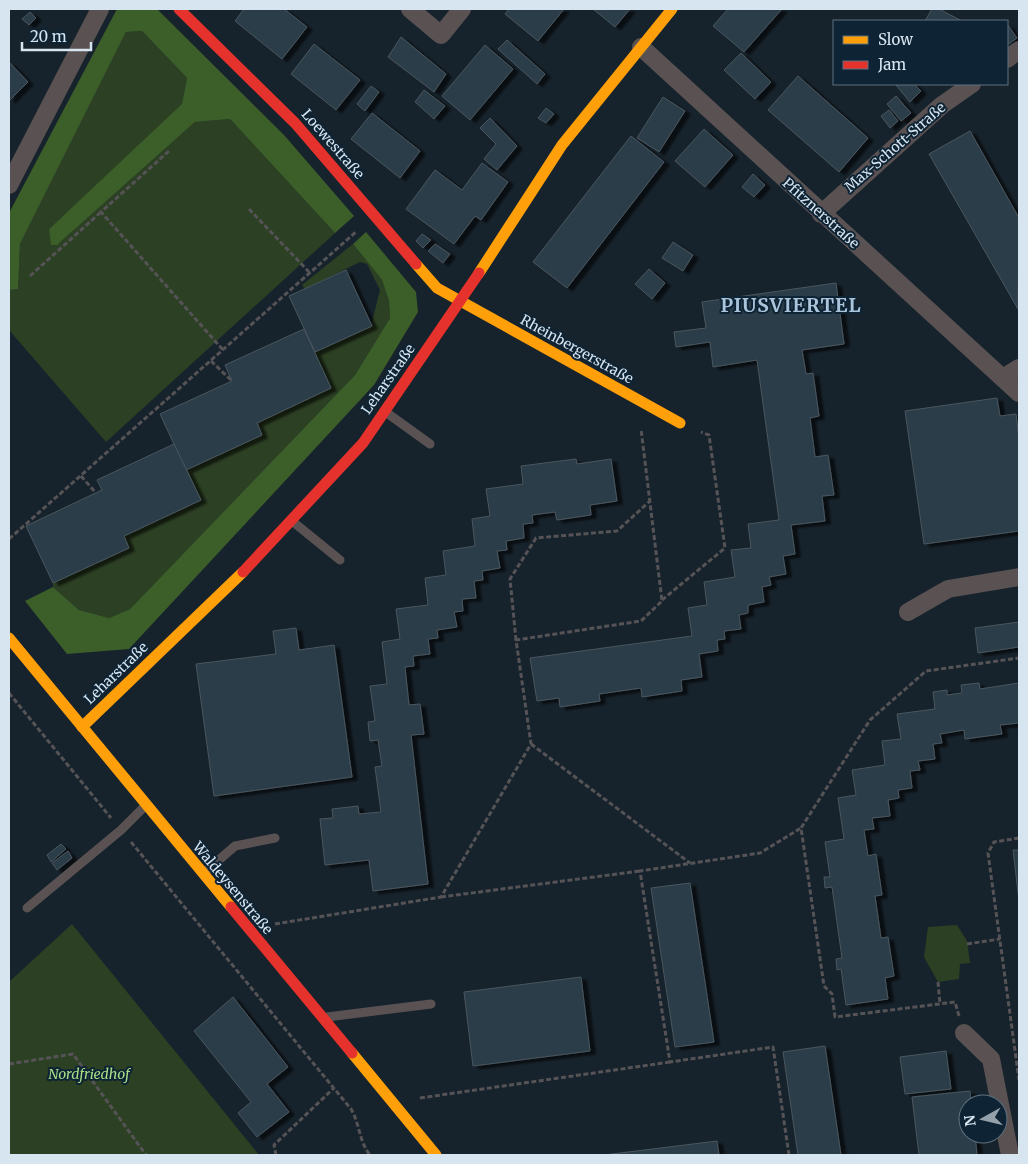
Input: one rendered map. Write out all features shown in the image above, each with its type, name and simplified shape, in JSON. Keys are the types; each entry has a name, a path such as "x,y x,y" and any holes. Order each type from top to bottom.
{"street":[{"path":"9,185 100,9"},
{"name":"Loewestraße","path":"180,9 295,123 437,288 460,302"},
{"path":"410,9 442,35 462,9"},
{"name":"Leharstraße","path":"82,727 263,554 363,443 460,302 562,146 672,9"},
{"name":"Pfitznerstraße","path":"641,47 821,214 1019,393"},
{"path":"1008,58 1019,50"},
{"name":"Max-Schott-Straße","path":"821,214 942,105 971,85"},
{"name":"Rheinbergerstraße","path":"460,302 680,423"},
{"path":"1003,378 1019,368"},
{"path":"908,612 948,589 1019,577"},
{"name":"Waldeysenstraße","path":"9,638 436,1155"},
{"path":"964,1033 991,1059 1010,1155"}],"lane":[{"path":"385,411 430,444"},
{"path":"292,521 340,560"},
{"path":"27,908 121,830 146,805"},
{"path":"203,874 236,846 276,838"},
{"path":"321,1017 431,1004"}],"path":[{"path":"30,276 169,151"},
{"path":"249,209 310,273"},
{"path":"101,212 223,350"},
{"path":"9,539 374,216"},
{"path":"292,289 294,294"},
{"path":"211,361 232,381"},
{"path":"637,399 662,601"},
{"path":"516,640 641,621 725,548 709,435 680,423"},
{"path":"81,476 96,493"},
{"path":"441,897 531,744 516,640 510,579 536,538 616,531 650,501"},
{"path":"247,928 441,897 760,853 800,828 870,720 926,671 1019,658"},
{"path":"9,693 334,1088 358,1120 361,1138 370,1155"},
{"path":"531,744 691,864"},
{"path":"800,828 824,986 832,994 835,1018 955,1002 964,1033"},
{"path":"1019,838 994,842 988,853 1019,1080"},
{"path":"640,871 670,1062"},
{"path":"967,944 1000,939"},
{"path":"938,982 940,1004"},
{"path":"392,1102 773,1046 789,1155"},
{"path":"9,1064 73,1054 146,1155"},
{"path":"276,1155 274,1145 334,1088"}],"green space":[{"path":"117,9 157,9 284,135 354,216 335,233 230,119 195,122 57,245 51,245 49,229 182,104 187,78 142,31 126,32 20,244 18,289 9,290 9,213"},
{"path":"142,31 187,78 182,105 49,229 58,244 195,122 230,119 335,233 106,442 9,330 9,290 18,289 20,244 126,32"},
{"path":"366,232 416,292 418,312 374,385 129,649 67,654 25,601 53,587 79,610 109,618 130,609 355,375 390,318 389,301 382,280 353,244"},
{"path":"353,244 382,280 389,301 390,318 355,375 130,609 109,618 79,610 53,587 53,583 129,548 124,536 200,501 186,470 262,435 257,423 331,388 315,352 371,326 380,290 367,264 360,262 305,289 302,285"},
{"name":"Nordfriedhof","path":"72,924 259,1155 9,1155 9,982"},
{"path":"957,925 967,941 970,963 960,964 959,979 938,982 924,957 928,927"}],"building":[{"path":"244,9 284,9 307,27 282,59 235,21"},
{"path":"509,9 564,9 538,41 505,14"},
{"path":"593,9 630,9 615,27"},
{"path":"728,9 782,9 744,52 713,26"},
{"path":"932,9 939,9 960,20 926,20"},
{"path":"30,12 36,18 29,25 22,19"},
{"path":"1008,25 1017,38 1008,44"},
{"path":"401,37 446,74 434,92 388,57"},
{"path":"507,40 545,74 537,84 498,49"},
{"path":"314,44 360,80 336,110 291,74"},
{"path":"485,45 513,69 470,120 442,96"},
{"path":"741,53 771,82 755,99 724,70"},
{"path":"9,62 28,82 9,101"},
{"path":"798,76 868,138 839,172 768,110"},
{"path":"896,85 915,85 921,91 910,102"},
{"path":"371,86 379,92 365,111 357,104"},
{"path":"424,90 445,106 434,119 415,102"},
{"path":"896,96 911,113 901,121 887,104"},
{"path":"663,97 685,111 659,152 637,138"},
{"path":"546,108 554,114 546,123 538,118"},
{"path":"889,110 898,121 890,128 881,116"},
{"path":"372,113 420,151 400,178 351,139"},
{"path":"490,118 517,146 497,170 484,159 496,144 480,128"},
{"path":"704,129 733,155 705,187 675,161"},
{"path":"970,131 1019,218 1018,309 929,154"},
{"path":"631,136 664,162 567,288 533,262"},
{"path":"482,163 508,182 481,220 475,216 454,244 406,209 435,170 462,190"},
{"path":"753,174 765,185 754,197 742,187"},
{"path":"422,234 431,240 423,248 416,241"},
{"path":"673,242 693,255 683,271 662,258"},
{"path":"435,244 450,254 443,263 428,251"},
{"path":"649,269 665,283 652,299 635,284"},
{"path":"346,270 372,326 315,352 289,296"},
{"path":"836,283 844,344 802,350 806,374 813,373 819,416 810,418 815,457 828,455 834,495 822,496 825,521 791,525 795,554 783,556 786,574 769,577 771,585 762,587 764,602 748,605 748,613 739,615 741,629 724,631 725,639 717,640 718,651 699,654 702,677 681,680 682,691 642,697 641,688 599,694 600,701 560,707 559,698 537,701 530,658 692,636 688,608 707,605 704,582 735,577 731,550 751,548 748,524 779,520 757,360 713,367 710,342 676,347 674,332 706,328 702,302"},
{"path":"304,329 331,388 257,423 262,435 186,470 160,414 232,381 225,365"},
{"path":"997,398 1000,416 1016,414 1019,439 1019,531 924,544 905,411"},
{"path":"174,444 201,500 124,536 129,548 53,583 26,526 102,490 97,480"},
{"path":"576,459 577,464 611,459 617,501 590,505 591,515 557,520 555,512 532,515 533,523 523,524 524,538 506,541 507,550 497,551 500,568 482,571 483,580 474,581 476,598 462,599 463,611 454,612 457,627 437,630 438,638 428,639 430,654 413,656 414,666 405,667 409,705 420,704 424,734 411,735 428,884 373,891 369,860 325,865 320,819 333,818 332,809 358,806 359,814 381,812 375,767 382,766 378,740 370,741 368,722 375,721 370,686 387,684 382,642 400,639 396,609 428,605 425,578 446,575 443,551 475,546 472,519 490,516 486,489 523,484 521,466"},
{"path":"1019,622 1019,647 978,653 975,628"},
{"path":"296,628 299,650 334,645 352,777 214,796 196,664 276,654 273,631"},
{"path":"979,683 980,689 1019,683 1019,723 1000,725 1002,734 965,739 964,730 940,734 942,743 933,744 935,759 918,761 920,770 910,771 912,788 898,790 899,798 888,800 890,816 872,818 874,829 864,830 868,856 876,854 882,895 875,896 881,938 888,937 894,976 885,978 888,999 846,1005 841,969 837,970 836,959 842,958 832,887 825,888 824,877 830,877 825,842 844,839 838,798 856,795 852,770 885,765 882,741 901,739 897,714 935,709 933,692 947,690 947,695 962,693 961,685"},
{"path":"61,844 66,849 51,862 47,855"},
{"path":"1013,850 1019,850 1019,901"},
{"path":"68,851 72,858 57,870 52,863"},
{"path":"690,883 714,1042 675,1047 651,888"},
{"path":"581,977 590,1051 473,1066 464,992"},
{"path":"233,997 288,1067 267,1084 289,1112 257,1137 238,1113 251,1102 194,1031"},
{"path":"825,1046 841,1155 798,1155 783,1052"},
{"path":"946,1051 951,1089 905,1094 900,1057"},
{"path":"970,1091 970,1094 958,1094 958,1144 976,1144 977,1155 919,1155 912,1097"},
{"path":"717,1141 719,1155 604,1155"}],"traffic: slow":[{"path":"479,273 562,145 672,9"},
{"path":"416,264 437,288 680,423"},
{"path":"82,727 243,572"},
{"path":"9,638 231,907"},
{"path":"352,1053 436,1155"}],"traffic: jam":[{"path":"179,9 295,123 416,264"},
{"path":"243,572 363,443 479,273"},
{"path":"231,907 352,1053"}],"district":[{"name":"PIUSVIERTEL","path":"791,305"}]}
